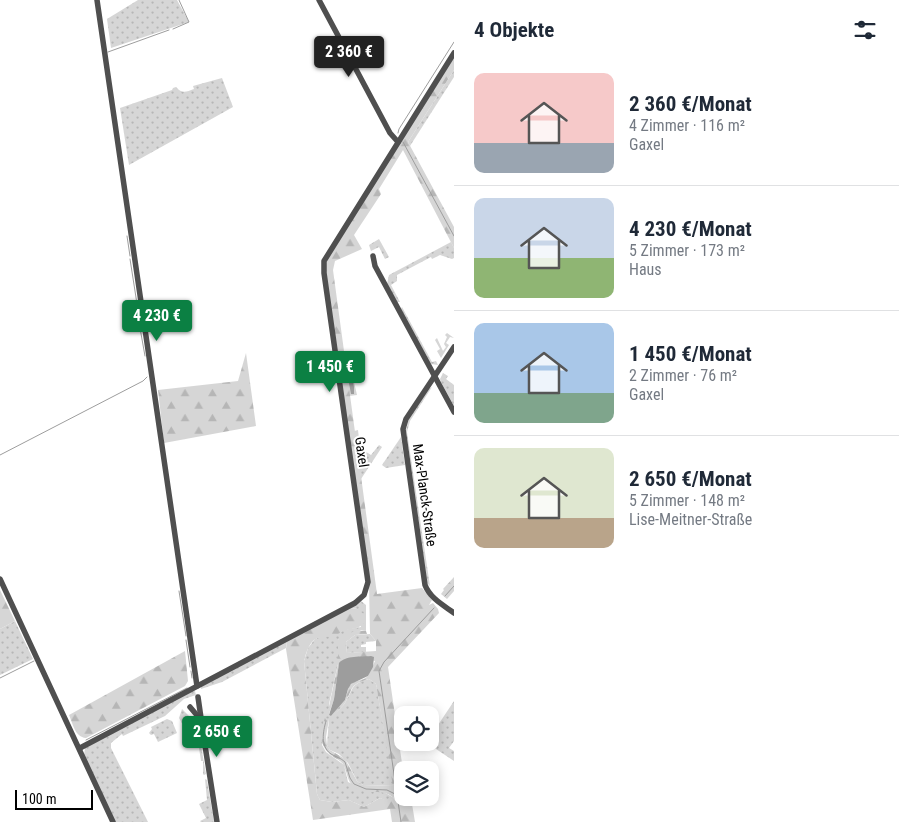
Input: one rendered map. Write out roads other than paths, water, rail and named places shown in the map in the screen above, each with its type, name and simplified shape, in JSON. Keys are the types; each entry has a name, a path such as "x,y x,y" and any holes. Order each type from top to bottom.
{"street":[{"path":"97,0 197,686"},
{"path":"319,0 388,128 398,142"},
{"name":"Gaxel","path":"80,748 355,603 361,599 367,589 368,582 324,261 454,53"},
{"path":"373,256 375,266 454,412"},
{"name":"Max-Planck-Straße","path":"454,346 406,418 403,429 425,585 429,593 438,602 454,613"},
{"path":"0,579 113,822"},
{"path":"198,697 216,822"},
{"path":"190,707 201,720"}],"waterway":[{"path":"173,29 189,22 179,0"},
{"path":"108,52 169,30"},
{"path":"398,133 454,42"},
{"path":"403,142 454,236"},
{"path":"127,236 130,256"},
{"path":"130,259 140,323"},
{"path":"140,328 145,356"},
{"path":"0,455 143,381 147,377"},
{"path":"445,596 454,586"},
{"path":"179,591 186,636"},
{"path":"401,822 379,671 384,662 434,608"},
{"path":"186,640 190,667"},
{"path":"0,678 34,661"},
{"path":"191,671 192,678"},
{"path":"86,740 187,688"},
{"path":"326,721 323,734 325,747 331,754 345,762 354,784 366,789 387,790 394,794"}]}
